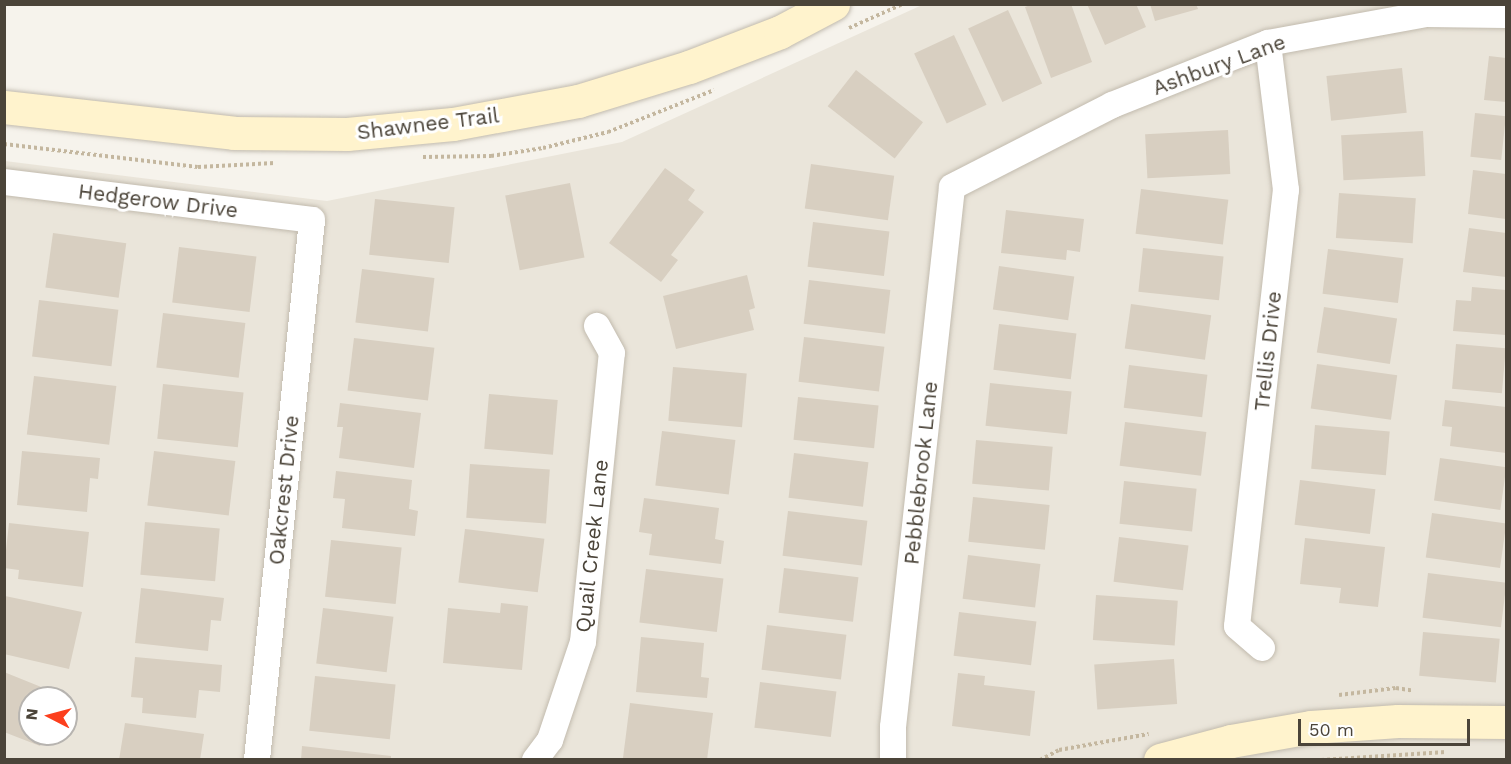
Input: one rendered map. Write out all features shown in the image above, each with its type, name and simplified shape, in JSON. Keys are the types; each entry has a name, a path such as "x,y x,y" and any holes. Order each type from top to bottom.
{"street":[{"name":"Shawnee Trail","path":"4,107 234,133 347,134 453,124 578,101 689,67 780,32 833,4"},
{"name":"Ashbury Lane","path":"952,187 1112,105 1268,43 1426,14 1506,15"},
{"name":"Trellis Drive","path":"1262,648 1237,626 1286,190 1268,43"},
{"name":"Hedgerow Drive","path":"4,182 312,220"},
{"name":"Pebblebrook Lane","path":"893,759 892,727 952,187"},
{"name":"Oakcrest Drive","path":"256,759 312,220"},
{"name":"Quail Creek Lane","path":"535,759 550,740 583,642 612,353 597,327"},
{"path":"1160,759 1231,741 1311,727 1398,721 1506,722"}],"path":[{"path":"1321,759 1448,752"}],"shaded area":[{"path":"922,5 1506,5 1506,759 5,760 5,161 327,201 622,142"}],"building":[{"path":"1033,4 1071,4 1092,62 1051,78 1025,7"},
{"path":"1087,4 1136,4 1146,27 1105,45"},
{"path":"1150,4 1196,4 1198,9 1155,21"},
{"path":"1008,10 1042,83 1002,102 968,29"},
{"path":"954,35 987,105 947,123 914,54"},
{"path":"1489,56 1506,58 1506,102 1484,100"},
{"path":"1402,68 1407,113 1331,121 1326,76"},
{"path":"856,70 923,122 895,159 828,106"},
{"path":"1475,113 1506,116 1501,160 1470,157"},
{"path":"1228,130 1230,174 1147,178 1145,134"},
{"path":"1423,131 1425,176 1343,180 1341,135"},
{"path":"811,164 894,176 888,220 805,209"},
{"path":"665,168 695,190 688,200 704,212 671,255 678,260 661,282 609,243"},
{"path":"1473,170 1506,174 1506,219 1468,214"},
{"path":"570,183 585,258 520,270 505,196"},
{"path":"1141,189 1228,200 1223,244 1136,234"},
{"path":"1339,193 1416,198 1413,243 1336,238"},
{"path":"375,199 455,207 449,263 369,255"},
{"path":"1006,210 1084,219 1080,252 1067,250 1066,260 1001,253"},
{"path":"813,222 889,231 884,276 808,267"},
{"path":"1469,228 1506,233 1506,277 1463,272"},
{"path":"53,233 126,243 119,298 45,287"},
{"path":"179,247 256,257 250,312 172,303"},
{"path":"1143,248 1224,256 1219,300 1138,292"},
{"path":"1328,249 1403,258 1398,303 1323,294"},
{"path":"999,266 1074,277 1068,320 993,310"},
{"path":"362,269 434,278 428,331 355,323"},
{"path":"747,275 755,308 749,310 754,330 676,349 663,296"},
{"path":"809,280 890,290 885,334 804,324"},
{"path":"1472,287 1506,290 1506,335 1453,331 1456,300 1471,301"},
{"path":"39,300 118,310 111,366 32,357"},
{"path":"1131,304 1211,315 1205,360 1125,349"},
{"path":"1324,307 1397,319 1390,364 1317,352"},
{"path":"163,313 245,323 239,378 156,368"},
{"path":"999,324 1076,334 1071,379 993,370"},
{"path":"804,337 884,347 879,392 799,382"},
{"path":"354,338 434,348 428,400 348,391"},
{"path":"1456,344 1506,348 1502,393 1452,389"},
{"path":"1317,364 1397,375 1391,420 1311,409"},
{"path":"1129,365 1207,375 1202,417 1124,408"},
{"path":"673,367 747,373 742,427 668,421"},
{"path":"34,376 116,386 109,445 27,435"},
{"path":"990,383 1072,392 1067,434 986,426"},
{"path":"163,384 244,392 238,447 157,439"},
{"path":"489,394 558,400 553,455 484,449"},
{"path":"798,397 879,405 874,448 794,440"},
{"path":"1445,400 1506,407 1506,453 1450,446 1452,427 1442,426"},
{"path":"340,403 421,413 414,468 339,458 343,427 337,427"},
{"path":"1125,422 1206,432 1201,476 1120,466"},
{"path":"1315,425 1390,432 1386,475 1311,469"},
{"path":"662,431 735,440 729,495 655,486"},
{"path":"976,440 1053,447 1049,491 972,484"},
{"path":"22,451 100,458 98,479 90,478 87,512 17,505"},
{"path":"154,451 235,461 229,516 147,506"},
{"path":"794,453 868,462 863,507 789,498"},
{"path":"1440,458 1506,467 1500,510 1434,501"},
{"path":"470,464 550,470 546,523 466,518"},
{"path":"336,471 412,480 409,509 418,511 415,536 342,528 345,499 333,498"},
{"path":"1300,480 1375,489 1370,534 1295,525"},
{"path":"1124,481 1197,489 1192,531 1120,524"},
{"path":"973,497 1050,505 1045,550 968,542"},
{"path":"644,498 719,508 715,539 724,541 721,564 649,555 652,534 639,532"},
{"path":"788,511 867,521 862,565 783,556"},
{"path":"1432,513 1506,523 1500,568 1426,558"},
{"path":"145,522 220,529 215,581 140,575"},
{"path":"9,523 89,532 83,587 18,579 19,570 4,568"},
{"path":"465,529 544,539 538,592 458,583"},
{"path":"1119,537 1188,546 1183,590 1114,582"},
{"path":"1305,538 1385,547 1378,607 1339,603 1341,588 1300,584"},
{"path":"331,540 402,547 396,604 325,597"},
{"path":"968,555 1040,564 1035,608 963,599"},
{"path":"784,568 858,577 853,622 779,613"},
{"path":"646,569 723,579 717,632 639,623"},
{"path":"1428,573 1506,583 1501,627 1423,618"},
{"path":"141,588 224,598 221,621 211,620 208,651 135,643"},
{"path":"1096,595 1178,601 1175,646 1093,640"},
{"path":"5,596 82,612 69,669 4,654"},
{"path":"501,603 528,606 522,670 443,663 448,608 500,613"},
{"path":"323,608 393,617 387,672 316,664"},
{"path":"959,612 1036,622 1031,665 954,656"},
{"path":"767,625 846,635 841,679 762,670"},
{"path":"1423,632 1500,639 1496,683 1419,676"},
{"path":"641,637 704,643 701,677 709,678 707,698 636,692"},
{"path":"135,657 222,665 220,692 199,690 196,718 142,713 143,698 131,697"},
{"path":"1174,659 1177,704 1097,709 1094,665"},
{"path":"4,672 39,686 18,686 18,737 4,732"},
{"path":"958,673 985,676 984,685 1035,691 1030,736 952,726"},
{"path":"315,676 396,684 390,739 309,731"},
{"path":"760,682 836,691 831,737 754,728"},
{"path":"630,703 713,713 707,760 623,758"},
{"path":"125,723 204,734 200,760 119,760"},
{"path":"302,746 391,756 391,760 301,760"}]}
